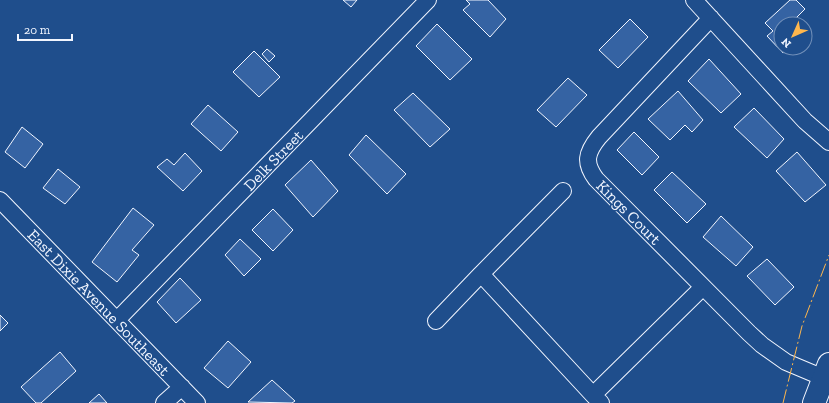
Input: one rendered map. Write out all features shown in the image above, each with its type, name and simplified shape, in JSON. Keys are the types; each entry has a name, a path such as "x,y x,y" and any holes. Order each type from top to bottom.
{"main road":[{"path":"814,403 826,371"}],"street":[{"name":"Delk Street","path":"117,320 428,0"},
{"path":"694,0 805,121 829,142"},
{"name":"Kings Court","path":"711,18 592,145 588,155 588,163 591,173 596,180 748,333 786,362 826,371"},
{"path":"436,321 563,191"},
{"name":"East Dixie Avenue Southeast","path":"0,200 197,403"},
{"path":"481,274 597,399 703,287"},
{"path":"164,403 182,387"}],"building":[{"path":"343,0 357,0 351,7"},
{"path":"466,0 488,0 506,19 490,37 463,10 470,4"},
{"path":"790,0 796,0 805,9 798,16 773,16 773,31 765,23"},
{"path":"630,19 648,37 618,68 599,50"},
{"path":"437,24 472,59 450,80 416,46"},
{"path":"773,31 773,42 767,36"},
{"path":"267,49 275,56 269,62 262,54"},
{"path":"254,51 280,77 259,97 233,72"},
{"path":"709,59 741,94 721,113 688,81"},
{"path":"568,78 587,95 556,127 537,110"},
{"path":"678,91 703,120 692,132 685,125 670,140 648,119"},
{"path":"413,93 450,129 430,147 394,110"},
{"path":"208,105 238,132 221,151 191,124"},
{"path":"754,108 784,139 767,158 734,127"},
{"path":"22,127 43,144 25,168 5,152"},
{"path":"634,132 659,157 642,175 617,150"},
{"path":"366,135 406,174 387,194 349,155"},
{"path":"797,152 826,185 805,202 776,171"},
{"path":"185,153 202,171 183,191 157,167 167,159 174,165"},
{"path":"311,160 338,191 313,217 285,185"},
{"path":"58,169 80,187 65,204 43,188"},
{"path":"672,172 706,204 687,223 654,190"},
{"path":"133,208 154,225 132,250 139,255 117,282 92,262"},
{"path":"273,209 293,230 273,251 252,230"},
{"path":"721,216 753,247 736,266 703,237"},
{"path":"240,239 261,259 244,276 225,255"},
{"path":"767,259 794,287 775,305 747,276"},
{"path":"180,278 201,300 176,323 157,302"},
{"path":"0,315 8,323 0,331"},
{"path":"228,341 251,362 228,388 204,368"},
{"path":"60,352 76,371 41,403 36,403 21,387"},
{"path":"272,380 295,401 292,403 248,402"},
{"path":"99,394 107,403 89,403"}],"power":[{"path":"783,403 802,326 829,255"}]}
